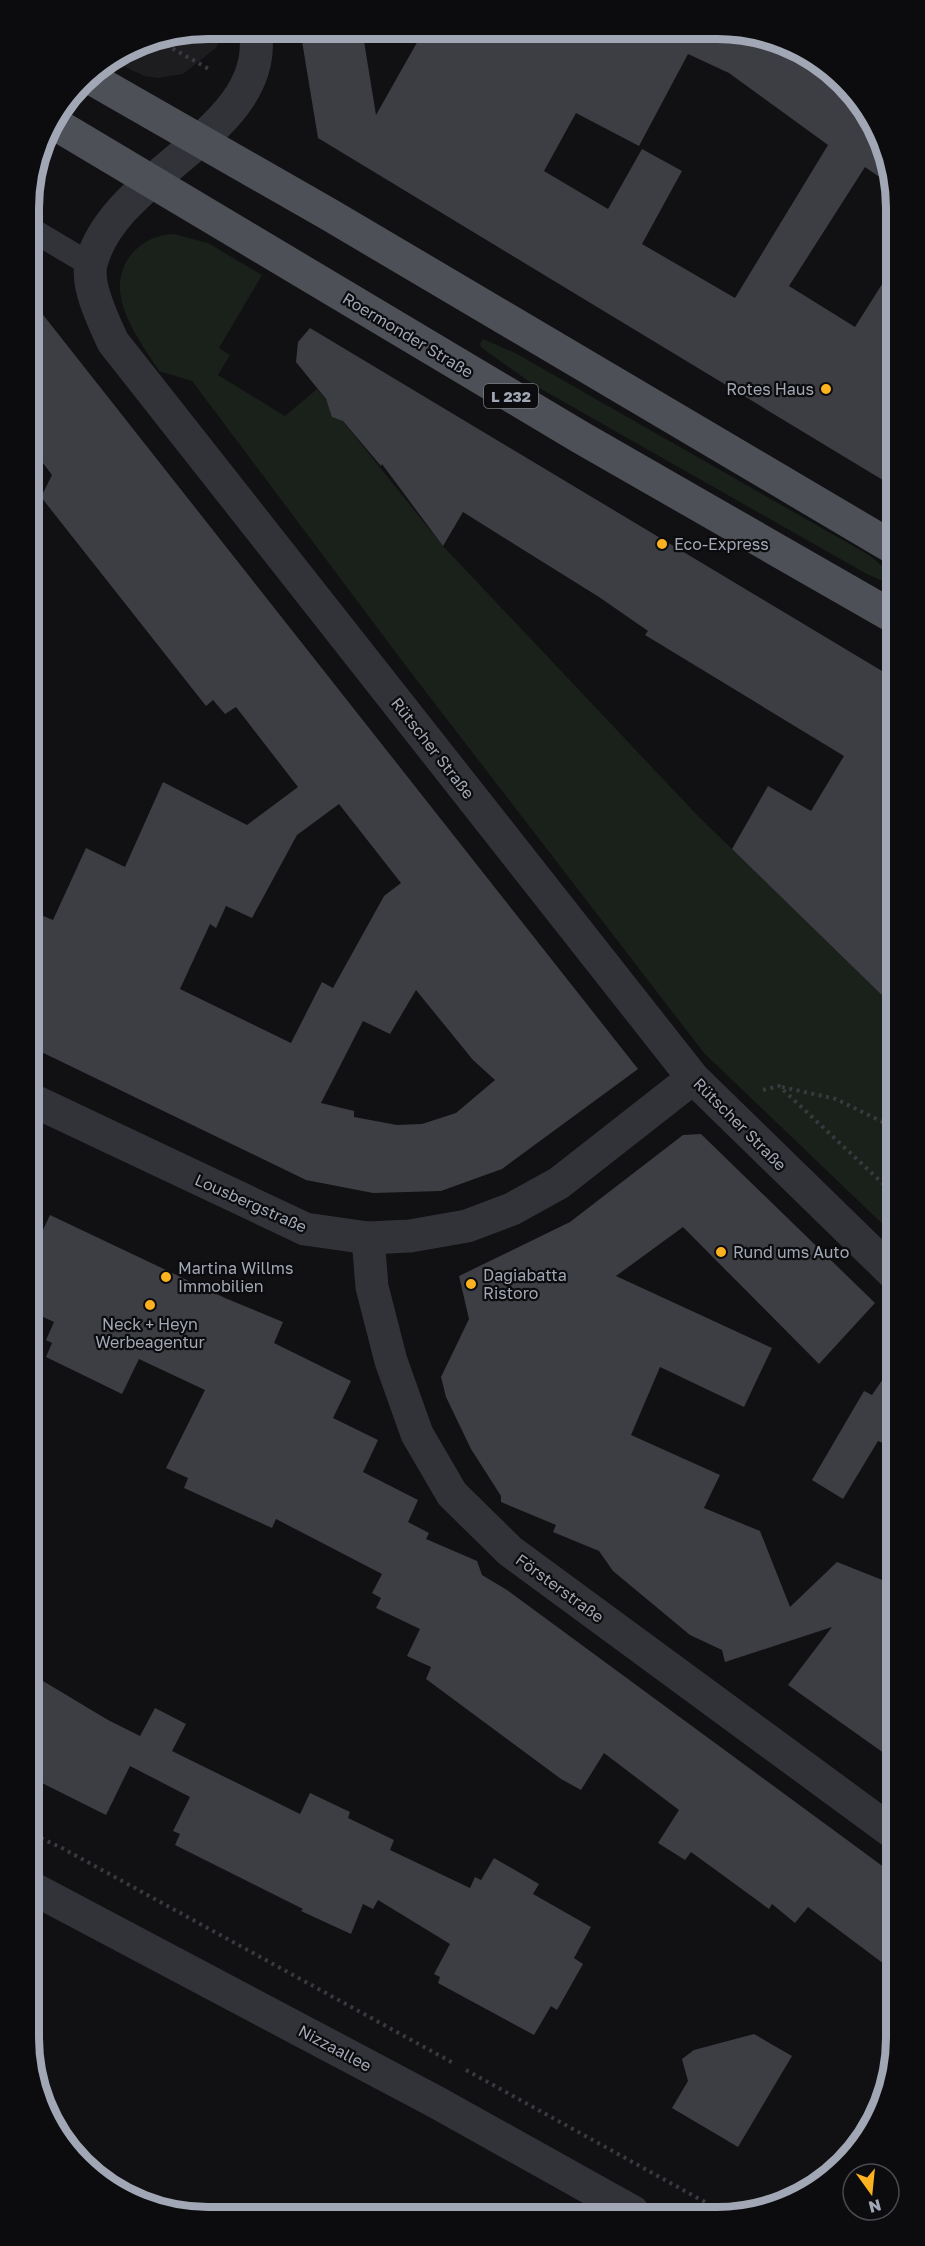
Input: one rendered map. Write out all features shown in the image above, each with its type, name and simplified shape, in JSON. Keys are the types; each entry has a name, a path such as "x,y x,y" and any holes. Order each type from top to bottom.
{"main road":[{"path":"97,81 886,543"},
{"name":"Roermonder Straße","path":"60,127 580,437 886,613"}],"street":[{"path":"91,265 114,219 149,181 200,140 225,115 244,88 254,67 255,39"},
{"name":"Rütscher Straße","path":"91,265 96,304 113,342 693,1078 720,1107 886,1266"},
{"name":"Lousbergstraße","path":"39,1103 305,1229 368,1238 410,1236 467,1226 512,1209 559,1183 693,1078"},
{"name":"Försterstraße","path":"368,1238 372,1287 391,1361 417,1434 452,1494 510,1551 886,1827"},
{"name":"Nizzaallee","path":"39,1893 436,2102 624,2207"}],"lane":[{"path":"39,234 91,265"}],"path":[{"path":"166,45 244,88"},
{"path":"779,1086 886,1186"},
{"path":"720,1107 740,1097 779,1086 836,1099 886,1124"},
{"path":"39,1836 714,2207"}],"shaded area":[{"path":"221,39 216,48 183,74 158,78 144,76 120,64 144,52 175,42"},
{"path":"174,234 208,243 262,275 219,348 230,355 218,375 285,416 317,389 443,546 698,816 886,999 886,1227 704,1053 409,670 192,381 159,371 126,316 120,286 122,271 130,256 139,246 161,236"},
{"path":"483,339 517,354 869,555 886,569 886,582 865,573 534,385 482,348 480,344"}],"building":[{"path":"302,39 364,39 376,115 419,39 728,39 771,48 792,56 811,68 844,97 857,114 869,133 884,180 865,167 789,286 855,327 886,278 886,482 318,138","holes":["688,54 729,73 828,145 735,298 642,244 682,171 642,149 608,209 544,171 576,113 639,146"]},
{"path":"39,310 638,1069 502,1169 441,1191 373,1193 306,1180 39,1051 39,914 53,920 86,848 125,867 163,782 247,825 298,787 236,707 225,714 213,700 206,706 41,497 52,475 39,458","holes":["339,804 401,883 384,896 333,988 322,982 291,1043 180,989 210,924 216,928 226,906 252,918 297,835","416,990 473,1060 495,1080 456,1113 422,1124 397,1125 354,1117 354,1111 321,1103 363,1021 390,1034"]},
{"path":"310,328 886,673 886,999 732,849 768,786 811,811 844,756 645,635 648,631 599,597 463,512 443,546 382,464 381,466 343,421 332,417 326,399 296,362 298,342"},
{"path":"701,1134 875,1303 819,1364 683,1227 616,1276 772,1348 744,1407 660,1367 631,1435 720,1475 704,1508 760,1531 790,1607 837,1562 886,1581 886,1755 788,1685 832,1627 725,1662 722,1650 690,1635 613,1571 599,1551 553,1532 556,1525 501,1502 501,1496 471,1449 446,1397 441,1377 469,1319 459,1276 570,1222 683,1135"},
{"path":"50,1215 225,1298 283,1322 274,1343 351,1381 333,1418 378,1440 363,1472 418,1500 408,1522 429,1533 426,1539 477,1561 482,1575 507,1590 886,1869 886,1966 808,1907 795,1923 772,1904 769,1909 691,1852 685,1860 658,1843 679,1810 604,1753 581,1790 561,1779 426,1679 431,1667 407,1656 420,1629 376,1608 381,1598 372,1593 382,1574 276,1519 272,1528 184,1488 188,1478 166,1468 205,1390 139,1359 122,1394 46,1357 52,1343 46,1340 54,1322 39,1315 39,1238"},
{"path":"886,1375 886,1444 878,1441 843,1499 812,1480 864,1391 872,1395"},
{"path":"39,1679 108,1720 140,1736 155,1708 186,1724 172,1751 300,1814 310,1793 350,1812 348,1818 394,1840 390,1850 470,1888 475,1877 481,1880 494,1858 539,1884 533,1894 591,1927 574,1958 583,1964 557,2010 551,2006 534,2035 438,1983 440,1977 434,1974 450,1944 378,1900 373,1909 363,1904 351,1934 301,1911 303,1909 175,1845 180,1834 173,1831 190,1797 130,1766 106,1815 39,1782"},
{"path":"754,2034 792,2056 738,2147 672,2108 688,2081 682,2059 694,2050"}],"place":[{"name":"Rotes Haus","path":"826,389"},
{"name":"Eco-Express","path":"662,544"},
{"name":"Rund ums Auto","path":"721,1252"},
{"name":"Martina Willms Immobilien","path":"166,1277"},
{"name":"Dagiabatta Ristoro","path":"471,1284"},
{"name":"Neck + Heyn Werbeagentur","path":"150,1305"}]}
